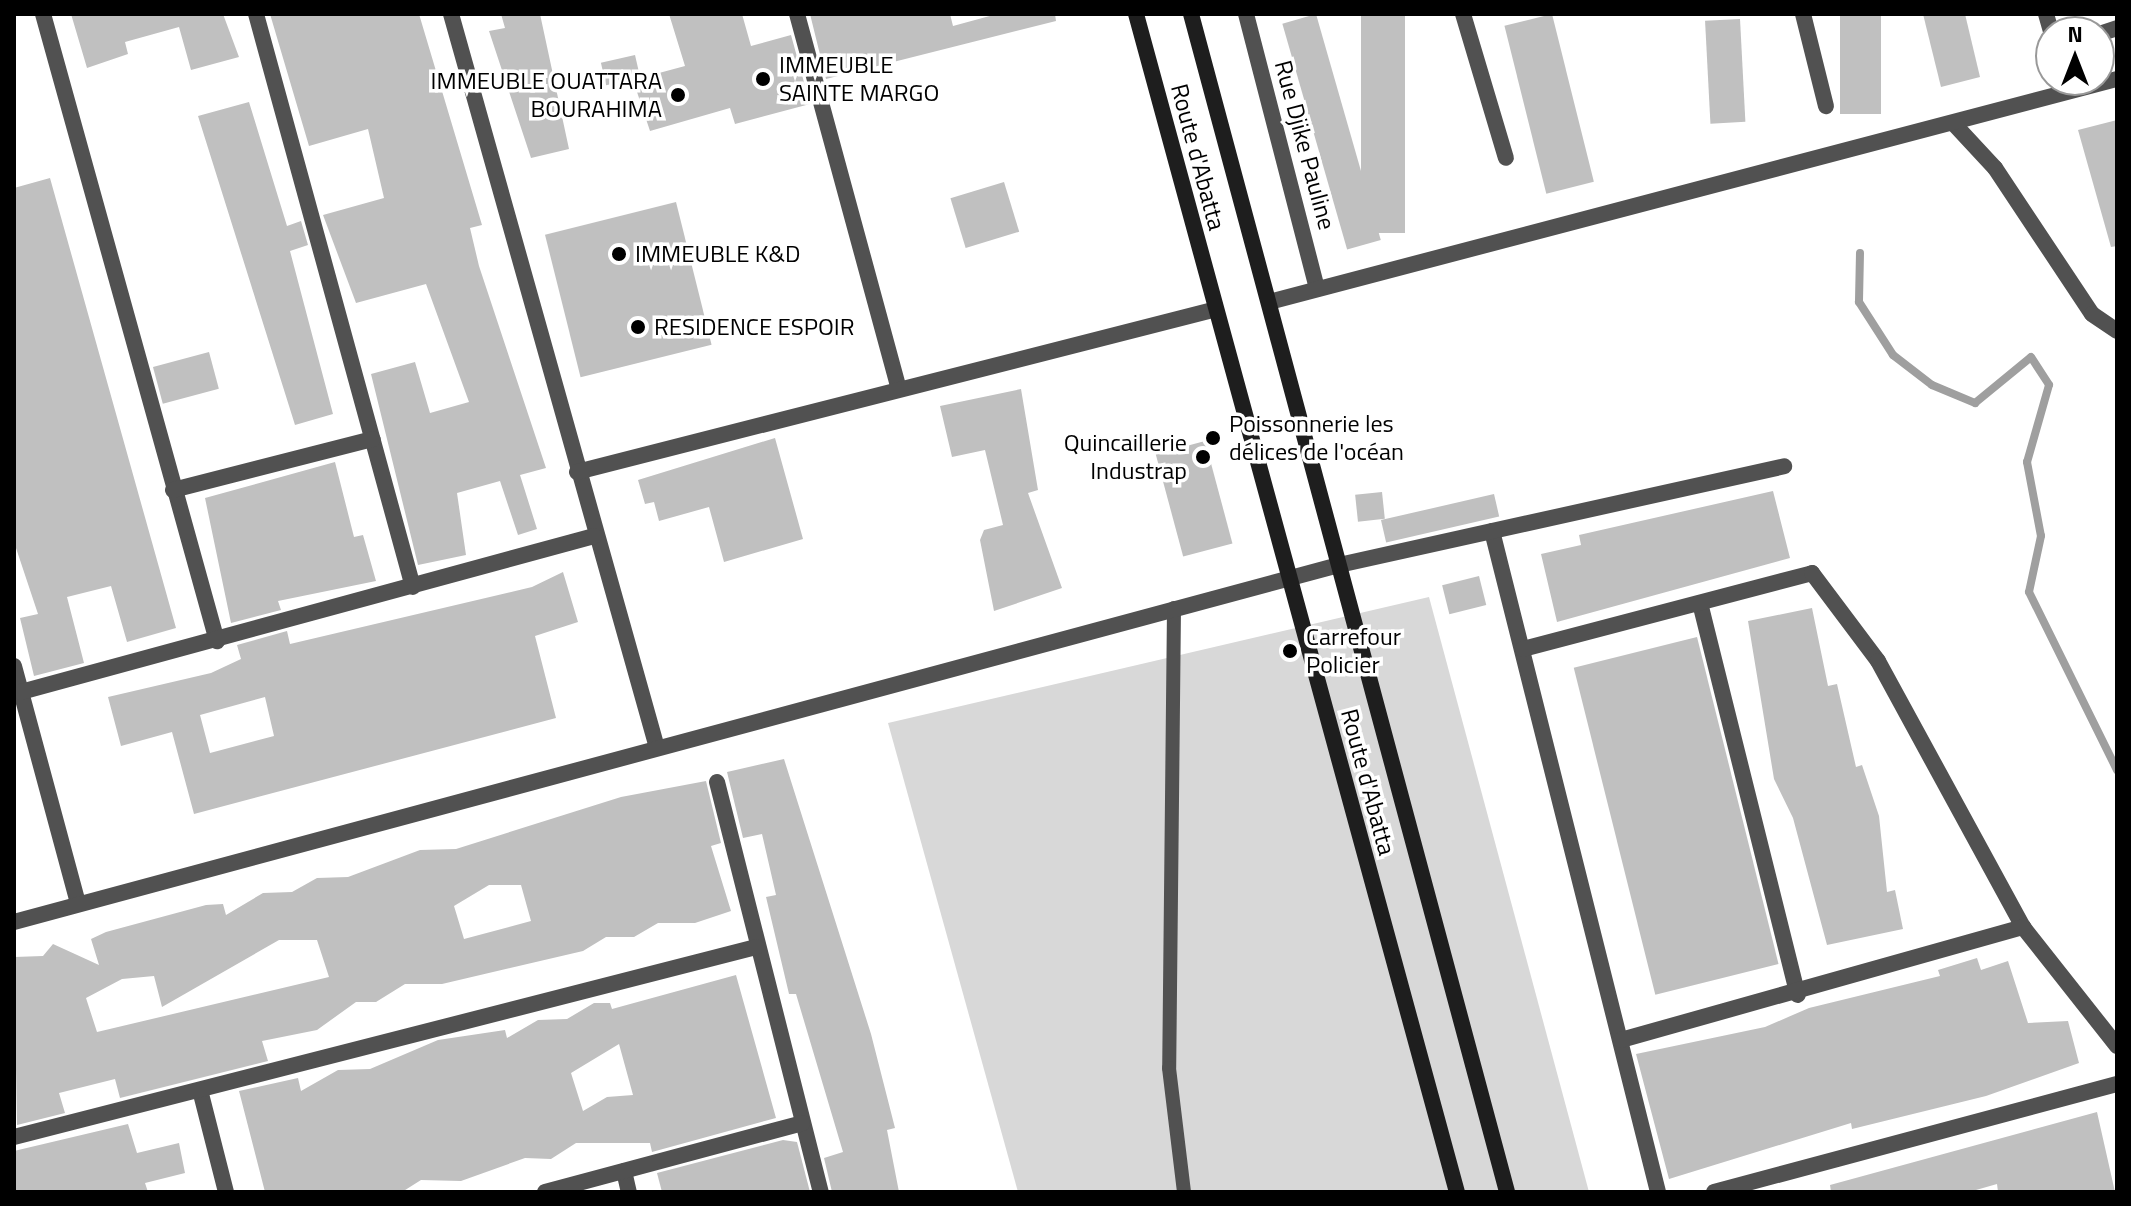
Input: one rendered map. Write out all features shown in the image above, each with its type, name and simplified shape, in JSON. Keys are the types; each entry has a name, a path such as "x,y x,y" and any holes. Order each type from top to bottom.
{"street":[{"path":"43,14 217,641"},
{"path":"256,14 413,587"},
{"path":"451,14 594,536 657,748"},
{"path":"797,14 898,386"},
{"name":"Route d'Abatta","path":"1136,14 1213,310 1457,1192"},
{"name":"Route d'Abatta","path":"1191,14 1273,301 1339,565 1507,1192"},
{"name":"Rue Djike Pauline","path":"1246,14 1317,289"},
{"path":"1463,14 1506,158"},
{"path":"1803,14 1826,106"},
{"path":"1273,301 1955,125 2038,96"},
{"path":"1955,125 1995,168 2092,314 2117,331"},
{"path":"577,472 898,386 1213,310"},
{"path":"173,490 373,439"},
{"path":"14,922 1287,578 1784,466"},
{"path":"1492,531 1658,1192"},
{"path":"21,692 594,536"},
{"path":"1523,649 1700,603 1786,576 1812,573 1829,588 1878,661 2023,927 2117,1046"},
{"path":"1700,603 1798,995"},
{"path":"14,666 78,904"},
{"path":"717,782 756,947 821,1192"},
{"path":"1621,1040 1798,995 2023,927"},
{"path":"14,1137 756,947"},
{"path":"1714,1192 2117,1084"},
{"path":"200,1090 226,1192"},
{"path":"545,1192 802,1123"},
{"path":"624,1171 629,1192"}],"lane":[{"path":"1174,608 1169,1068 1184,1192"}],"shaded area":[{"path":"1429,597 1589,1192 1018,1192 888,723"}],"building":[{"path":"71,14 223,14 239,57 191,70 179,27 125,42 128,54 87,68"},
{"path":"270,14 419,14 482,225 470,228 479,266 546,468 520,475 537,529 518,535 500,481 457,493 466,555 418,565 371,374 415,362 430,413 469,402 426,284 356,303 323,215 384,198 368,129 309,146"},
{"path":"501,14 540,14 569,149 531,158 489,31 505,28"},
{"path":"669,14 742,14 751,46 791,35 810,104 735,124 730,108 650,131 633,80 685,66"},
{"path":"810,14 950,14 953,26 997,14 1055,14 1056,21 826,79"},
{"path":"1316,14 1381,240 1347,250 1282,24"},
{"path":"1361,14 1405,14 1405,233 1361,233"},
{"path":"1552,14 1594,182 1546,194 1504,26"},
{"path":"1840,14 1881,14 1881,114 1840,114"},
{"path":"1923,14 1965,14 1980,77 1941,87"},
{"path":"1740,19 1745,122 1710,124 1705,21"},
{"path":"635,55 640,77 606,85 601,63"},
{"path":"249,102 287,226 301,221 308,245 290,251 333,414 295,425 198,116"},
{"path":"2117,120 2117,246 2111,247 2078,130"},
{"path":"50,178 176,628 127,642 111,586 67,597 84,663 34,676 20,618 38,614 14,542 14,188"},
{"path":"1004,182 1019,232 966,248 950,198"},
{"path":"676,202 712,345 581,377 545,235"},
{"path":"209,352 219,389 163,404 153,367"},
{"path":"1021,389 1038,490 1028,493 1062,588 994,611 980,540 984,530 1003,525 985,450 952,457 940,406"},
{"path":"775,438 803,539 724,562 709,507 659,521 654,502 645,504 638,480"},
{"path":"1205,441 1232,543 1183,557 1156,454"},
{"path":"335,462 354,537 363,535 376,581 278,601 281,610 231,623 205,498"},
{"path":"1773,491 1790,558 1557,622 1541,554 1581,545 1579,535"},
{"path":"1382,492 1385,519 1358,522 1355,495"},
{"path":"1494,494 1499,516 1386,543 1381,520"},
{"path":"563,572 578,622 535,636 556,718 194,814 172,732 121,746 108,697 211,673 241,659 237,645 287,631 290,644 532,587","holes":["265,697 274,736 210,753 200,715"]},
{"path":"1479,576 1486,605 1449,614 1442,585"},
{"path":"1812,608 1828,686 1837,684 1856,767 1862,765 1879,816 1887,892 1895,890 1903,929 1827,945 1793,818 1774,779 1748,621"},
{"path":"1697,637 1779,964 1655,995 1574,668"},
{"path":"784,759 871,1034 895,1128 887,1130 899,1192 832,1192 824,1158 843,1152 796,994 789,994 766,897 776,895 762,834 743,838 727,772"},
{"path":"706,781 721,843 711,846 731,911 695,923 658,923 634,937 606,937 583,951 442,984 405,984 376,1002 356,1002 317,1030 262,1041 268,1061 120,1098 115,1079 59,1093 65,1113 17,1125 14,957 43,956 53,944 99,965 91,939 106,932 206,905 223,904 226,915 263,893 292,892 317,878 348,877 420,850 456,849 621,797","holes":["489,885 521,885 531,921 464,939 454,906","279,940 317,940 329,977 97,1032 86,998 122,979 154,976 162,1007"]},
{"path":"1977,958 1981,970 2008,961 2028,1023 2068,1021 2079,1063 1986,1096 1852,1129 1851,1123 1669,1179 1636,1054 1765,1027 1809,1008 1940,976 1938,970"},
{"path":"736,975 776,1118 652,1152 650,1143 576,1143 551,1159 525,1158 461,1181 421,1180 402,1192 265,1192 239,1091 298,1078 301,1091 338,1070 370,1069 438,1040 505,1030 507,1038 538,1020 567,1019 594,1003 610,1003 612,1009","holes":["619,1044 633,1095 607,1097 583,1111 571,1073"]},
{"path":"2097,1112 2115,1192 1998,1192 1997,1184 1969,1192 1831,1192 1830,1185"},
{"path":"128,1124 137,1153 179,1143 185,1173 145,1183 148,1192 14,1192 14,1151"},
{"path":"783,1140 797,1142 810,1192 662,1192 657,1173"}],"waterway":[{"path":"1860,253 1859,302 1893,355 1932,385 1975,403 2031,357 2049,385 2027,462 2041,536 2029,592 2117,770"}],"place":[{"name":"IMMEUBLE SAINTE MARGO","path":"763,79"},
{"name":"IMMEUBLE OUATTARA BOURAHIMA","path":"678,95"},
{"name":"IMMEUBLE K&D","path":"619,254"},
{"name":"RESIDENCE ESPOIR","path":"638,327"},
{"name":"Poissonnerie les délices de l'océan","path":"1213,438"},
{"name":"Quincaillerie Industrap","path":"1203,457"},
{"name":"Carrefour Policier","path":"1290,651"}]}
